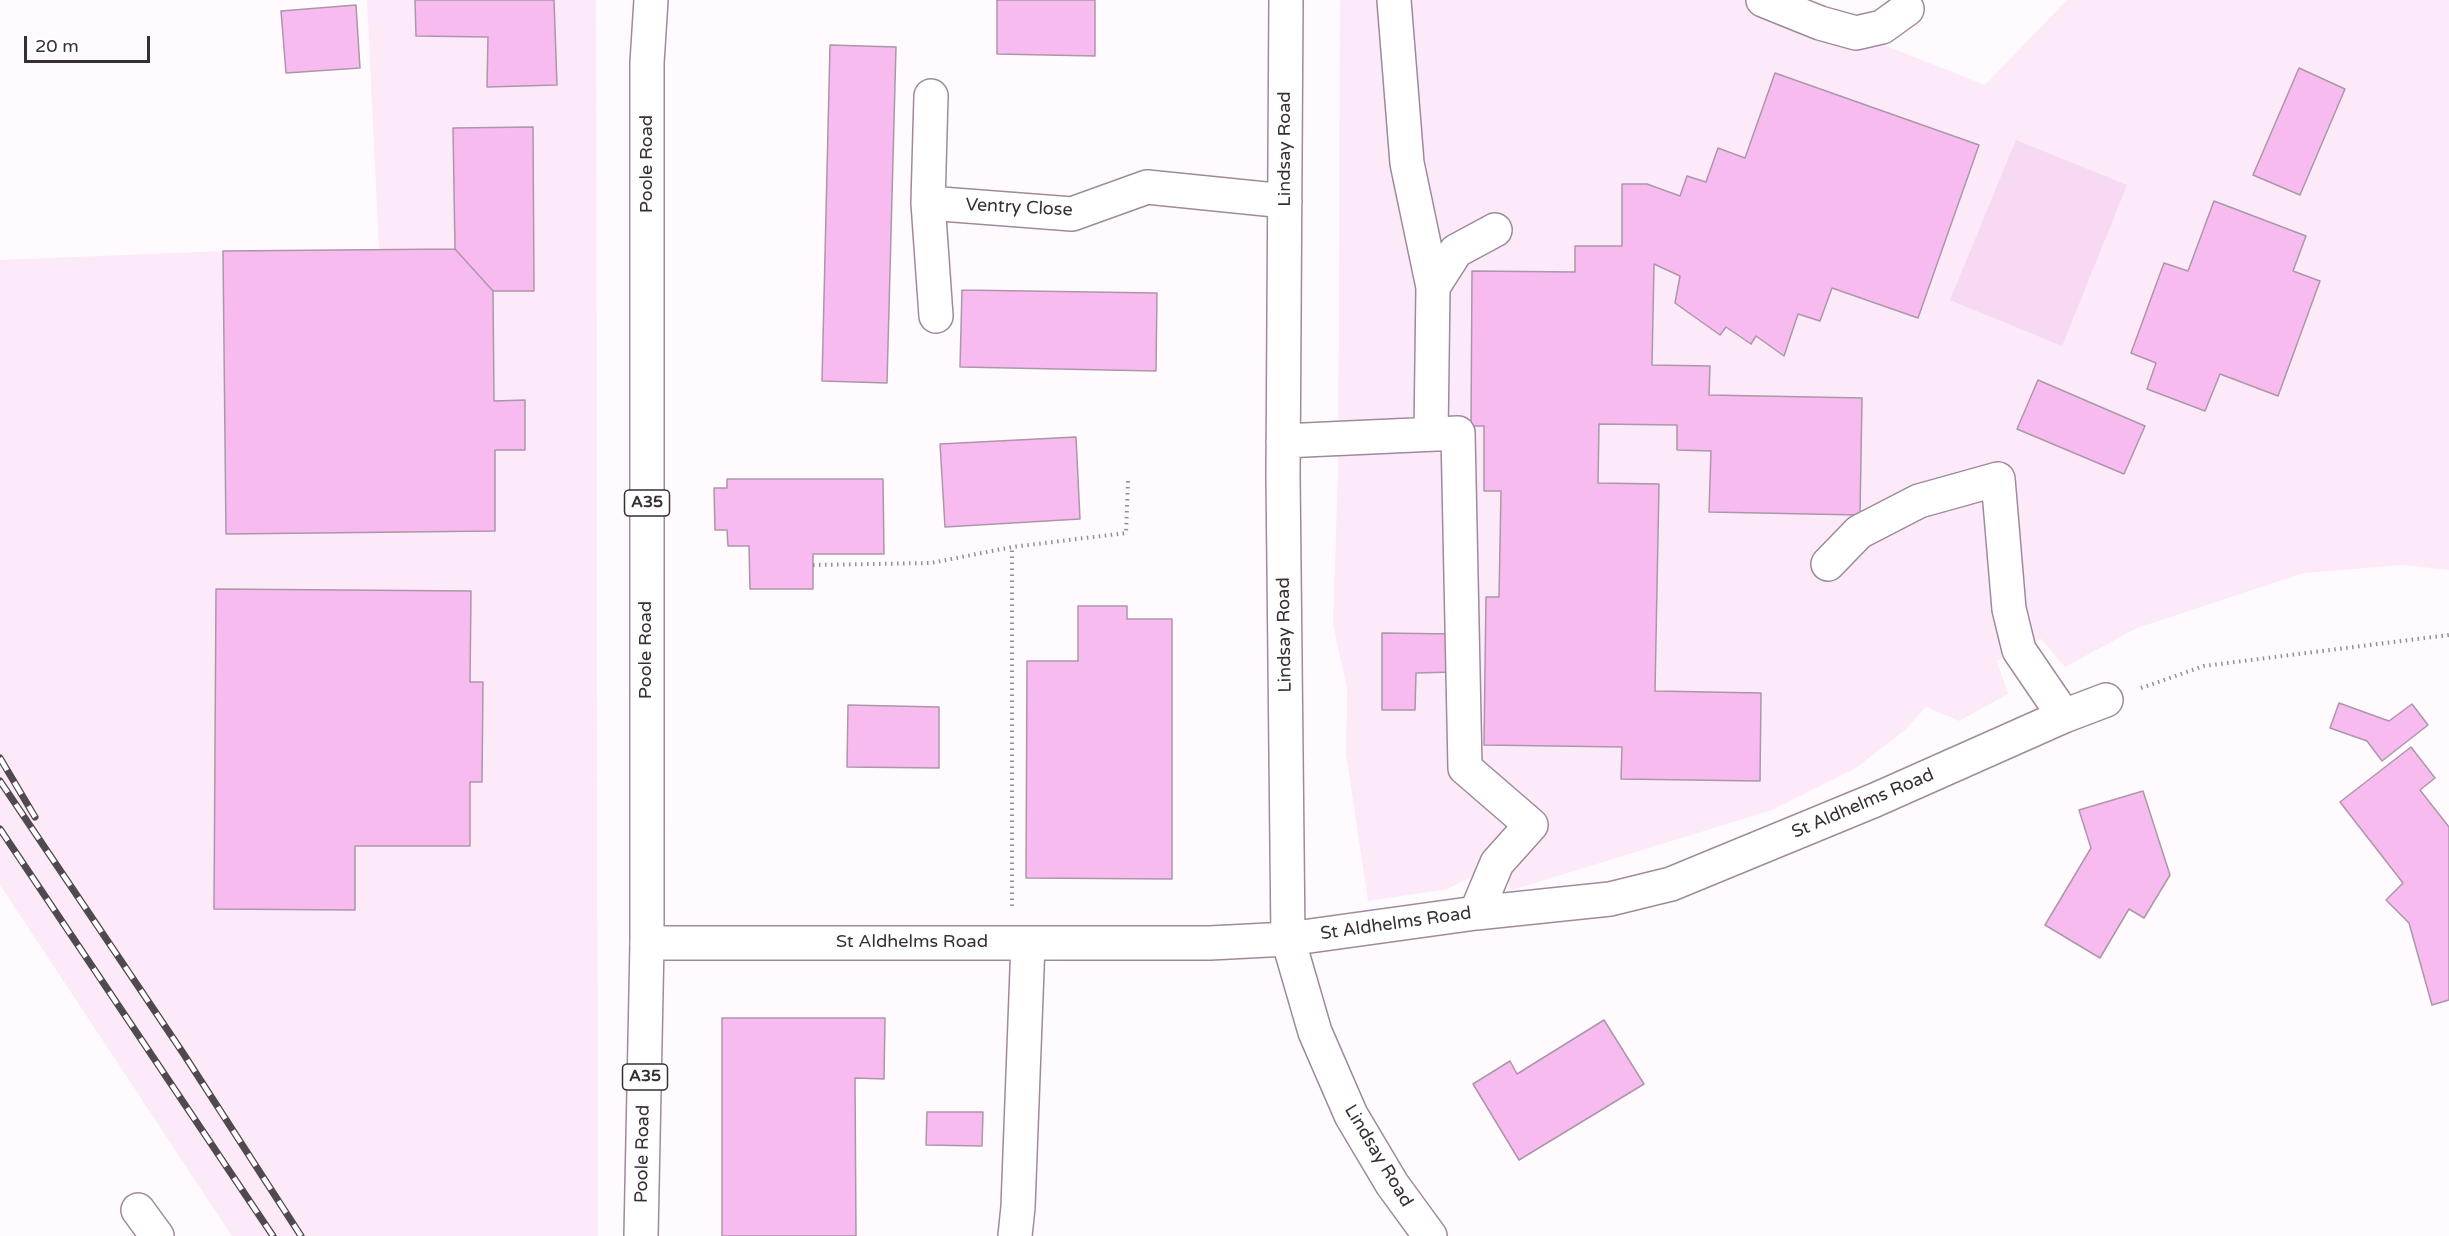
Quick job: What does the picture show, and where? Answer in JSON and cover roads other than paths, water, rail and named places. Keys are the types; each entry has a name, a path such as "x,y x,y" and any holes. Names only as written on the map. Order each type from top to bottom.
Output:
{"main road":[{"name":"Poole Road","path":"643,0 641,37 647,63"},
{"name":"Poole Road","path":"641,1236 647,943 647,63 651,0"},
{"name":"Lindsay Road","path":"1286,0 1283,441 1288,939 1316,1032 1351,1115 1392,1184 1430,1236"},
{"path":"1394,0 1407,162 1432,287 1431,434"},
{"path":"1763,0 1820,23 1856,33 1882,27 1907,9"},
{"path":"931,96 927,203 936,316"},
{"name":"Ventry Close","path":"927,203 1072,214 1148,187 1285,201"},
{"path":"1432,287 1456,251 1495,230"},
{"path":"1283,441 1458,433 1465,768 1531,825 1497,863 1476,913"},
{"path":"1828,564 1858,531 1919,501 1998,479 2009,609 2019,650 2064,716"},
{"name":"St Aldhelms Road","path":"647,943 1210,943 1288,939 1476,913 1610,899 1671,884 1875,800 2064,716 2106,700"},
{"path":"1015,1236 1018,1207 1020,943"},
{"path":"138,1210 157,1236"}],"railway":[{"path":"0,758 35,817"},
{"path":"0,781 183,1053 301,1236"},
{"path":"0,829 273,1236"}]}
